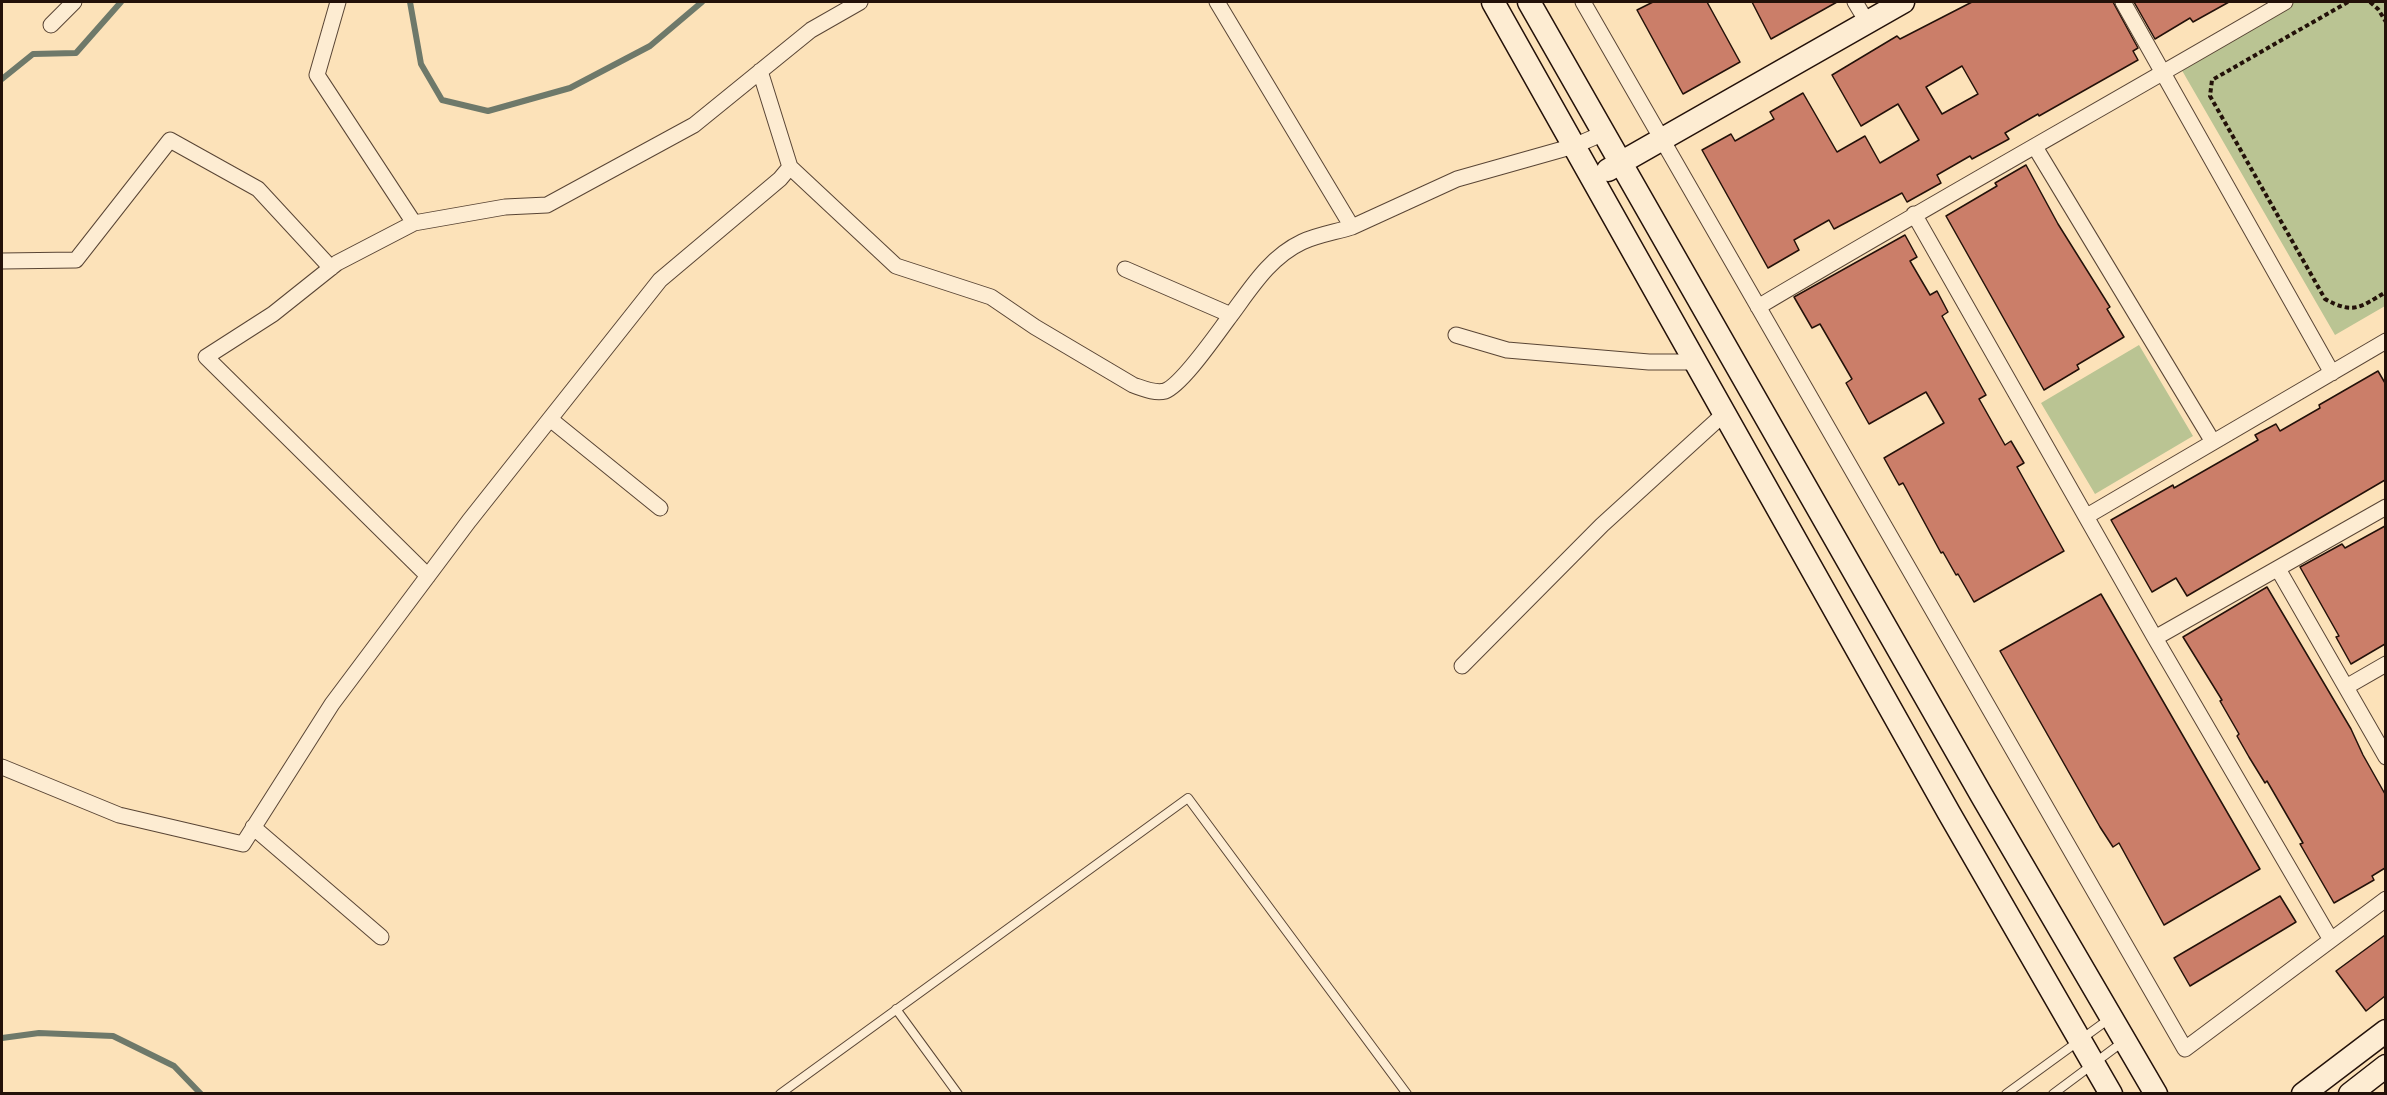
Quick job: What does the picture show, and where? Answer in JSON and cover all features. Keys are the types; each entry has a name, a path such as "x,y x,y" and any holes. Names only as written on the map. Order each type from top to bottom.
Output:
{"street":[{"path":"51,25 74,2"},
{"path":"338,2 317,75 414,224"},
{"path":"428,576 206,357 273,314 331,268 414,224 505,207 547,205 693,125 811,30 860,2"},
{"path":"1217,2 1352,227"},
{"path":"1493,2 1949,813 2111,1094"},
{"path":"1529,2 1982,796 2156,1094"},
{"path":"1583,2 2185,1049 2385,899"},
{"path":"1855,2 1867,22"},
{"path":"1594,179 1660,139 1903,2"},
{"path":"2123,2 2332,373"},
{"path":"1758,307 1914,214 2035,147 2285,2"},
{"path":"760,71 790,167 896,266 991,297 1045,333 1141,388 1164,392 1178,383 1261,274 1302,242 1352,227 1458,179 1574,146 1604,133"},
{"path":"2,261 76,260 170,140 258,189 331,268"},
{"path":"2035,147 2213,442"},
{"path":"2,767 119,815 243,844 332,704 428,576 660,280 780,179 790,167"},
{"path":"1914,214 2155,638 2331,940"},
{"path":"1125,269 1231,315"},
{"path":"1456,335 1507,350 1649,362 1696,362"},
{"path":"2087,516 2385,342"},
{"path":"1462,666 1602,525 1725,413"},
{"path":"550,419 660,508"},
{"path":"2155,638 2385,507"},
{"path":"2278,569 2385,757"},
{"path":"2346,687 2385,664"},
{"path":"253,827 381,937"},
{"path":"2302,1094 2385,1031"},
{"path":"2350,1094 2385,1066"}],"lane":[{"path":"780,1094 1188,798 1407,1094"},
{"path":"896,1009 958,1094"},
{"path":"2006,1094 2111,1017"},
{"path":"2053,1094 2125,1040"}],"path":[{"path":"2349,2 2212,80 2210,96 2325,299 2340,307 2356,309 2385,292"},
{"path":"2370,2 2378,9 2385,22"}],"green space":[{"path":"2294,2 2385,2 2385,306 2335,335 2180,67"},
{"path":"2139,345 2193,436 2095,494 2041,403"}],"building":[{"path":"1653,2 1707,2 1740,62 1683,94 1637,10"},
{"path":"1752,2 1837,2 1771,39"},
{"path":"1972,2 2113,2 2138,48 2133,51 2138,60 2005,133 2009,139 1972,159 1970,156 1937,175 1941,183 1907,202 1902,193 1834,229 1829,220 1794,240 1799,250 1768,268 1702,150 1731,134 1735,141 1774,119 1770,112 1803,93 1837,152 1865,136 1880,163 1919,140 1898,104 1861,126 1832,75 1897,36 1900,39","holes":["1962,66 1978,94 1942,114 1926,87"]},
{"path":"2134,2 2229,2 2193,22 2190,18 2155,39"},
{"path":"2026,165 2058,224 2110,307 2107,309 2124,337 2077,365 2079,369 2044,390 1946,216 1997,186 1995,183"},
{"path":"1905,235 1917,257 1910,261 1930,295 1937,291 1948,312 1942,316 1986,395 1979,399 2005,445 2011,441 2024,463 2017,467 2064,551 1974,602 1958,574 1956,575 1943,552 1941,553 1903,483 1899,485 1884,458 1944,423 1926,392 1869,424 1846,383 1852,379 1820,324 1812,328 1794,297"},
{"path":"2378,371 2385,383 2385,480 2187,596 2176,578 2152,592 2111,520 2173,485 2174,488 2258,440 2255,435 2276,424 2280,431 2320,408 2319,405"},
{"path":"2385,526 2385,644 2351,664 2336,637 2339,636 2300,567 2342,544 2345,548"},
{"path":"2267,587 2351,729 2385,794 2385,868 2372,876 2374,880 2334,903 2267,781 2265,783 2237,736 2239,734 2220,701 2222,700 2183,637"},
{"path":"2101,594 2260,869 2164,925 2119,843 2113,847 2100,827 2000,651"},
{"path":"2280,896 2296,922 2190,986 2174,958"},
{"path":"2385,935 2385,996 2366,1011 2336,971"}],"waterway":[{"path":"2,79 33,54 76,53 121,2"},
{"path":"410,2 421,64 442,100 488,111 570,88 650,46 702,2"},
{"path":"2,1038 39,1033 113,1036 174,1066 201,1094"}]}
